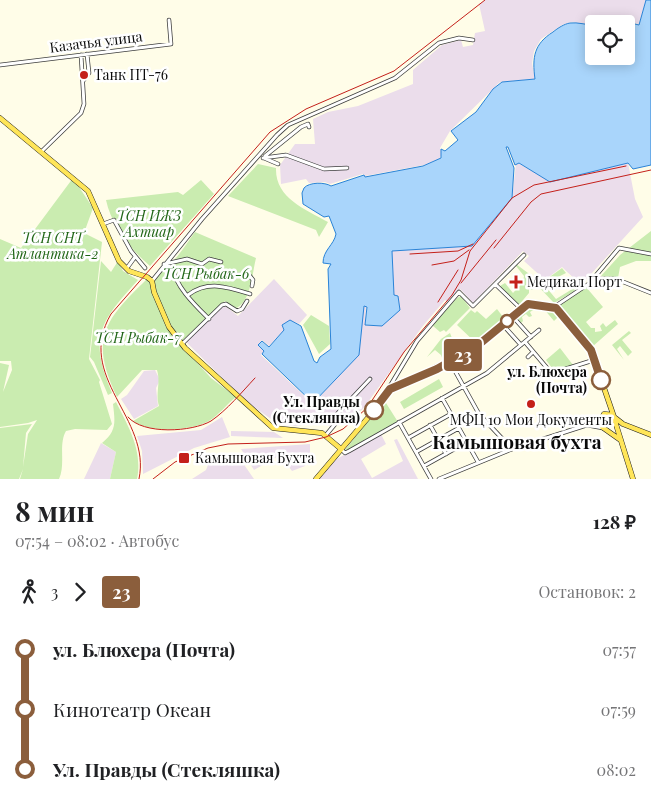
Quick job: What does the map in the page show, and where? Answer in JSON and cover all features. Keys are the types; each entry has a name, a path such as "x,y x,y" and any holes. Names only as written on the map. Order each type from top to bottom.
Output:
{"main road":[{"path":"0,118 88,191 118,259 126,269 147,277 152,281 154,292 169,328 182,344 273,428 318,432 326,435 341,449"},
{"path":"316,479 387,392 450,362 477,346 520,309 532,304 554,307 588,345 595,360 633,479"},
{"path":"608,400 601,425 615,435 621,443"},
{"path":"603,416 613,416 623,424 651,435"},
{"path":"606,429 612,429 616,425 623,424"},
{"path":"619,435 620,430 631,427"}],"street":[{"name":"Казачья улица","path":"0,65 171,44 169,20"},
{"path":"152,281 164,264 276,135 300,118 395,78 439,43 459,38 473,40"},
{"path":"82,79 88,75 87,54"},
{"path":"41,152 81,113 84,104 81,55"},
{"path":"263,158 300,127 308,124 309,128"},
{"path":"263,158 286,155 324,170 347,168"},
{"path":"257,157 278,164"},
{"path":"103,224 114,220 135,257 145,268"},
{"path":"554,307 591,280 619,248 651,254"},
{"path":"387,392 417,341 459,292 473,306 524,255"},
{"path":"126,269 135,257"},
{"path":"164,264 188,259 202,264 209,258 221,262"},
{"path":"164,264 173,268 173,273 188,295 208,318"},
{"path":"220,275 249,275 253,280 252,286"},
{"path":"591,280 616,279 651,294"},
{"path":"495,284 520,309"},
{"path":"188,295 194,290 215,285 250,294"},
{"path":"182,344 224,304 237,311 242,309 247,301"},
{"path":"513,316 531,337"},
{"path":"503,325 521,345"},
{"path":"341,449 345,453 349,451 487,373 539,330"},
{"path":"525,342 553,376 558,371 595,360"},
{"path":"528,357 533,352"},
{"path":"450,362 480,414 512,449"},
{"path":"326,435 336,423 337,414 370,379"},
{"path":"442,398 478,462"},
{"path":"408,438 451,414"},
{"path":"439,479 478,462 587,424 603,416"},
{"path":"399,422 431,479"},
{"path":"587,424 606,429"},
{"path":"430,425 446,454"},
{"path":"416,452 459,428"},
{"path":"424,466 467,442"}],"shaded area":[{"path":"485,0 646,0 639,24 635,23 635,15 585,15 585,24 571,22 562,25 541,39 534,51 532,63 535,79 500,82 450,131 440,148 442,154 439,159 424,165 365,176 363,174 330,184 325,182 309,183 306,179 281,184 280,165 295,144 315,144 313,119 328,112 358,106 413,84 413,70 442,45 461,40 463,47 473,45 475,33 485,31 479,4"},
{"path":"518,163 549,181 628,163 635,199 643,217 581,285 562,267 545,280 524,261 529,256 523,251 473,303 460,289 448,302 445,300 422,327 363,409 356,414 351,413 333,428 323,423 294,426 278,424 247,402 186,342 224,305 238,316 274,279 307,315 299,324 292,321 282,326 284,330 269,346 262,340 258,345 264,351 261,355 313,404 332,383 360,346 363,306 366,307 365,325 379,326 399,309 398,295 394,295 391,250 471,246 512,198 516,164"},
{"path":"155,370 160,380 156,388 158,406 134,419 121,399 127,395 144,371"},
{"path":"222,417 230,437 194,448 143,474 142,451 137,436 201,430"},
{"path":"231,431 274,432 283,438 231,436"},
{"path":"381,434 386,444 361,459 372,478 403,461 394,440 397,439 418,479 319,479 335,460"},
{"path":"101,443 116,452 110,479 84,479"},
{"path":"310,444 310,457 305,466 292,471 280,455 254,470 241,449"},
{"path":"226,453 238,456 254,479 192,479 206,470 208,465"}],"green space":[{"path":"258,164 276,168 280,187 286,195 301,207 328,222 319,237 316,230 228,196"},
{"name":"ТСН СНТ Атлантика-2","path":"73,178 93,208 84,233 102,242 89,359 100,380 112,424 107,430 75,429 66,431 59,479 20,479 23,469 19,479 0,479 0,428 32,424 26,433 23,467 28,434 37,420 0,427 0,363 9,365 3,392 12,370 11,361 0,361 0,239 21,248"},
{"name":"ТСН ИЖЗ Ахтиар","path":"201,180 214,194 150,266 117,228 106,200 178,192 183,195"},
{"path":"651,231 651,261 636,261 620,267 618,278 601,276 620,255"},
{"name":"ТСН Рыбак-6","path":"195,232 256,258 250,288 240,306 234,309 225,301 182,341 168,320 159,301 154,284 159,271 178,256"},
{"path":"101,261 111,272 118,261 123,271 138,280 107,319 102,331 100,344 101,358 112,393 108,395 90,357"},
{"path":"516,264 528,273 535,282 541,279 544,281 562,268 566,273 552,280 546,287 556,299 574,288 575,291 554,303 537,285 532,290 529,288 529,293 518,306 500,286 505,283 513,293 523,282 524,276 516,266 512,268"},
{"name":"ТСН Рыбак-7","path":"148,278 172,335 211,378 236,397 209,421 182,429 160,429 140,425 133,421 159,406 157,370 142,370 117,397 108,377 103,345 111,319"},
{"path":"586,287 603,307 586,322 591,328 595,328 595,332 602,331 600,326 603,323 606,327 615,320 618,324 592,347 558,305"},
{"path":"461,296 470,308 446,332 444,330 440,332 432,325"},
{"path":"528,306 550,308 559,316 554,321 544,309 535,309 530,312 532,316 529,317 526,314 522,317 523,321 521,323 516,316"},
{"path":"497,309 503,317 501,319 503,322 477,344 457,325 471,310 475,313 477,311 486,319"},
{"path":"311,315 329,326 330,344 319,354 303,325"},
{"path":"629,331 631,333 622,340 632,352 628,356 620,346 617,349 624,360 612,345"},
{"path":"450,333 453,341 444,349 446,352 454,344 458,347 467,338 474,345 444,363 441,355 435,350 427,357 441,339"},
{"path":"560,348 573,365 555,372 546,360"},
{"path":"439,379 443,387 404,409 400,402"},
{"path":"116,402 130,429 136,448 138,458 137,479 110,479 116,452 102,443 113,430 113,404"},
{"path":"383,402 386,403 398,422 349,450 345,450"}],"water":[{"path":"646,0 651,0 651,165 633,169 628,163 550,182 519,163 515,165 508,147 506,147 514,168 512,198 472,246 392,251 394,295 398,296 400,310 382,326 365,325 367,307 364,306 359,355 313,403 262,354 264,351 258,345 262,341 269,347 284,330 282,325 290,320 301,326 314,361 317,363 320,357 331,349 328,269 331,264 323,263 323,258 336,234 329,216 324,217 303,204 302,193 306,186 317,183 331,186 364,175 365,177 423,166 441,158 441,149 445,151 458,140 451,131 476,112 493,89 502,82 535,79 534,58 538,46 561,26 573,23 585,24 585,65 635,65 635,24 639,25"}],"railway":[{"path":"139,479 140,457 135,436 107,378 102,358 102,337 111,314 270,132 306,109 394,71 485,0"},
{"path":"153,479 175,462 208,448 228,444 305,442 326,437 343,429 367,408 404,352 452,295 461,280 470,251 512,198 534,185 626,166"},
{"path":"494,248 531,202 541,194 651,170"},
{"path":"461,283 496,240"},
{"path":"410,254 458,251 473,244"},
{"path":"432,265 454,261 469,250"},
{"path":"438,302 458,270"},
{"path":"128,417 135,423 156,429 192,428 203,425 223,412 255,378"}],"bus line":[{"name":"23","path":"374,410 390,389 437,369 477,346 528,304 548,305 556,308 588,345 601,380"}],"place":[{"name":"Танк ПТ-76","path":"84,75"},
{"name":"Медикал Порт","path":"516,282"},
{"name":"ул. Блюхера (Почта)","path":"601,380"},
{"name":"МФЦ 10 Мои Документы","path":"531,404"},
{"name":"Ул. Правды (Стекляшка)","path":"374,410"},
{"name":"Камышовая Бухта","path":"184,458"}],"district":[{"name":"Камышовая бухта","path":"517,442"}]}
